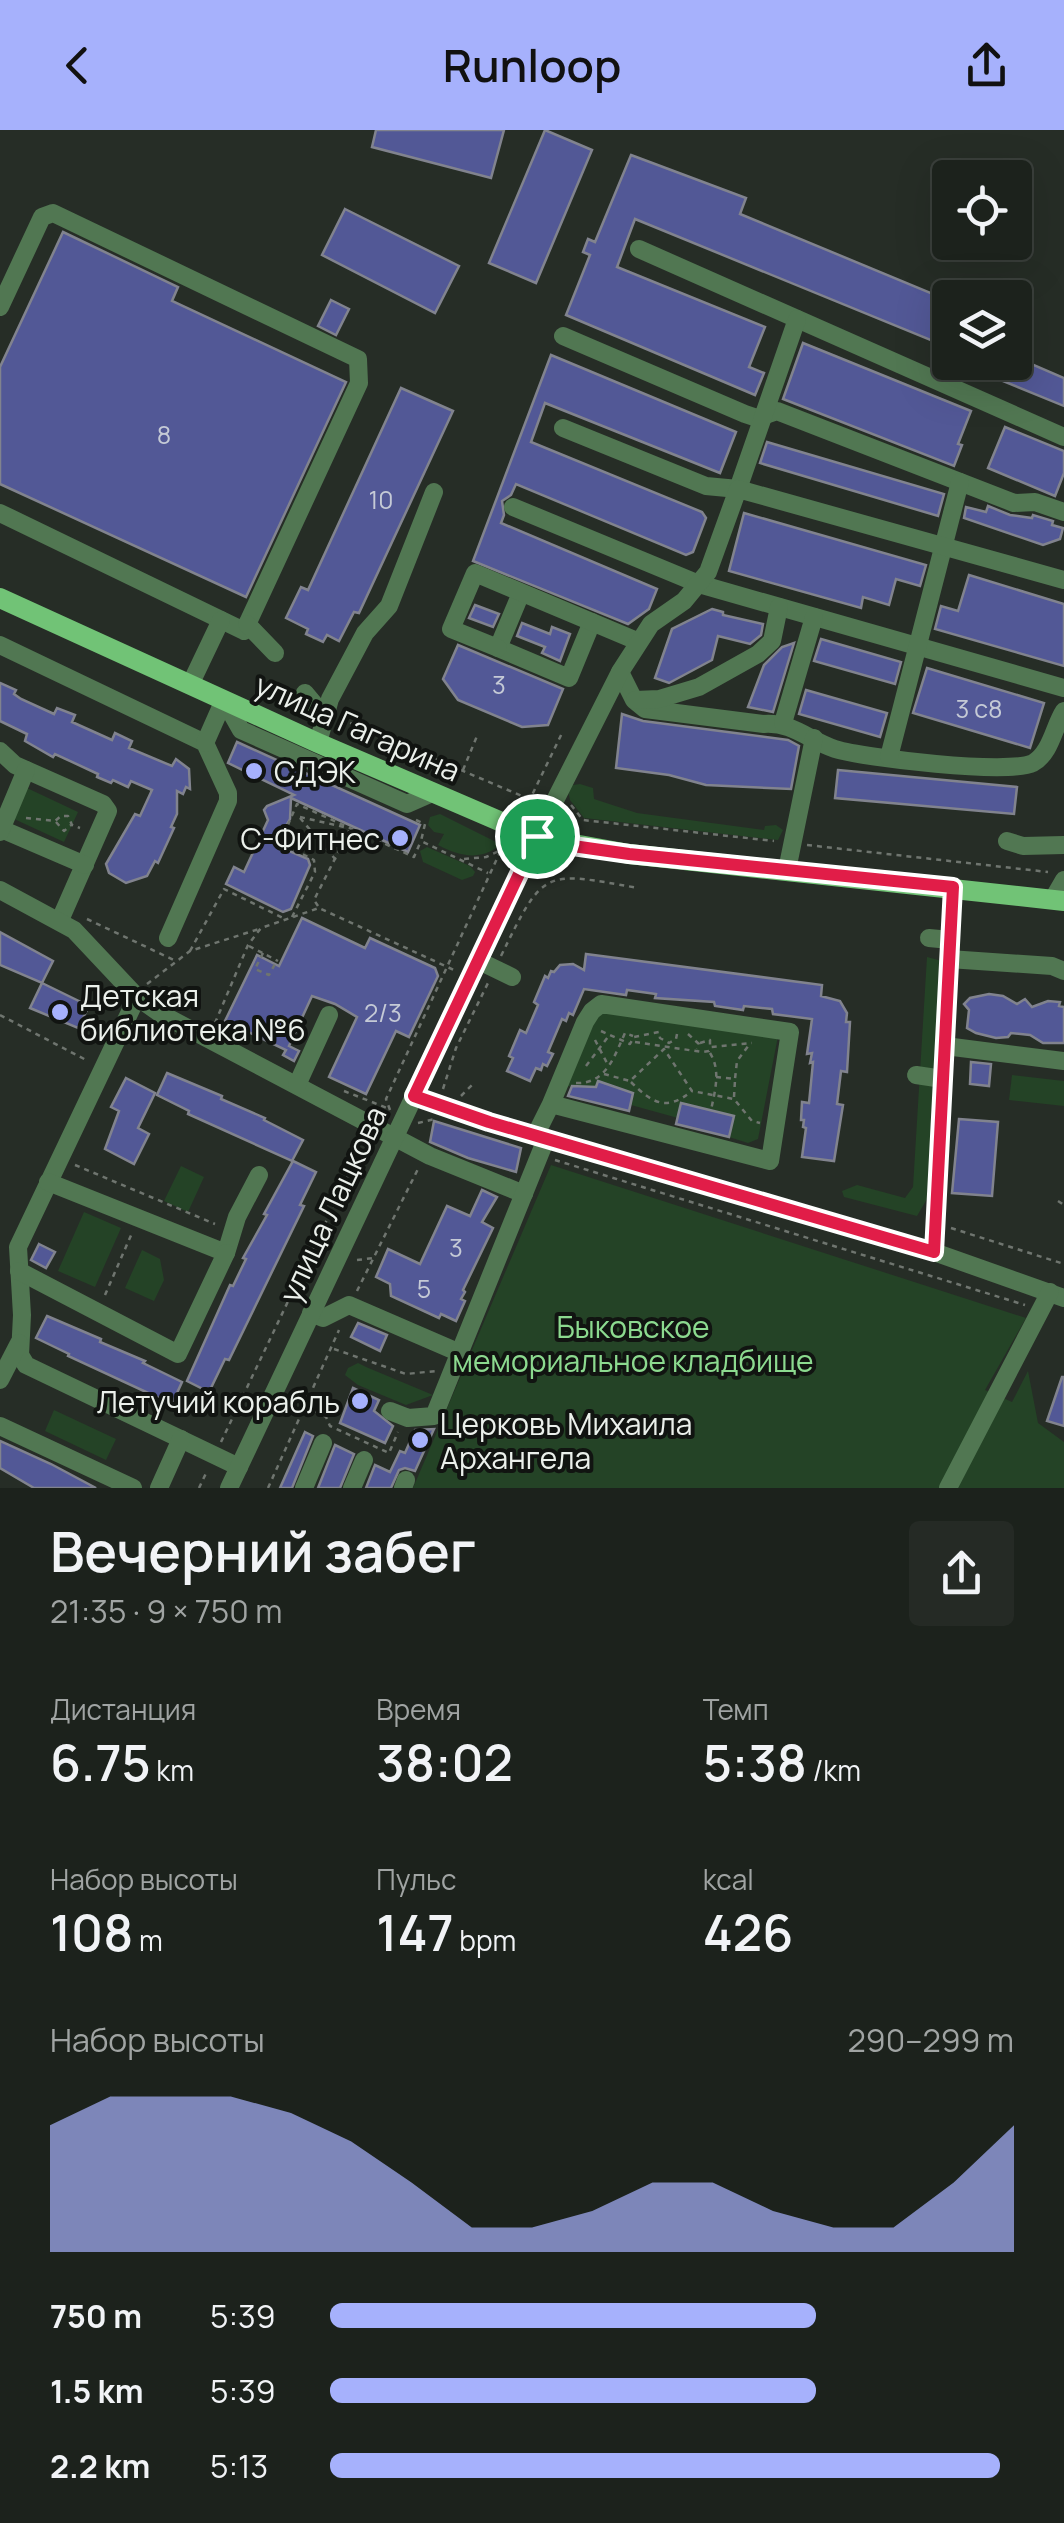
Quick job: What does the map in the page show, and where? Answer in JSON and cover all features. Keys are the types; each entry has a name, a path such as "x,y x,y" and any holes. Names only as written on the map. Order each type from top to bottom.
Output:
{"main road":[{"name":"улица Гагарина","path":"0,598 318,743 537,836 599,850 953,887 1057,888"}],"street":[{"path":"0,307 42,217 52,213 358,359 358,384 244,631 0,513"},
{"path":"639,249 1064,437"},
{"path":"699,584 708,572 797,319"},
{"path":"562,336 745,414 757,418 765,412 778,411 1014,503 1035,502 1064,512"},
{"path":"563,428 706,486 738,489 1064,580"},
{"path":"889,757 960,482"},
{"path":"318,743 326,712 365,634 389,606 434,492"},
{"path":"513,506 699,584 1064,688"},
{"path":"592,622 568,678 451,629 474,573 638,641"},
{"name":"улица Лацкова","path":"229,1488 537,836 620,672 651,624 684,601 699,584"},
{"path":"498,648 521,593"},
{"path":"634,700 699,687 758,654 772,640 779,607"},
{"path":"783,723 814,617"},
{"path":"190,685 220,620"},
{"path":"247,624 275,652"},
{"path":"0,645 204,743 228,793 228,801 168,938"},
{"path":"620,672 634,700 646,709 783,723 835,749 889,757 1018,768 1043,754 1064,710"},
{"path":"305,693 326,712"},
{"path":"204,743 224,700"},
{"path":"224,700 241,730 407,804 432,793"},
{"path":"787,870 814,738"},
{"path":"0,751 26,770 102,804 108,811 63,914"},
{"path":"571,769 590,775"},
{"path":"26,770 3,825 86,865"},
{"path":"1006,841 1024,846 1064,845"},
{"path":"934,1252 953,887"},
{"path":"0,890 63,914 161,1014 430,1156 524,1194"},
{"path":"928,938 950,949 1064,971"},
{"path":"479,961 505,983"},
{"path":"139,993 9,1271 22,1315 20,1355 26,1365 239,1467"},
{"path":"397,1414 434,1416 524,1194 551,1104 592,1010 601,1004 790,1032 770,1161 551,1104"},
{"path":"298,1085 329,1015"},
{"path":"945,1046 1064,1060"},
{"path":"916,1075 943,1079"},
{"path":"414,1096 540,1143 934,1252 1057,1295 948,1488"},
{"path":"9,1271 178,1354 258,1175"},
{"path":"48,1182 226,1253"},
{"path":"311,1313 323,1318 349,1305 457,1361"},
{"path":"0,1380 19,1342"},
{"path":"0,1426 133,1488"},
{"path":"159,1488 181,1439"},
{"path":"304,1488 324,1443"},
{"path":"352,1488 364,1460"}],"path":[{"path":"326,712 523,797 532,795 564,730"},
{"path":"462,771 477,736"},
{"path":"569,803 583,820 792,843 1057,888"},
{"path":"292,917 316,872 314,860 280,843 297,804 414,857 421,842"},
{"path":"295,814 351,828"},
{"path":"3,825 56,821 60,816 68,816 72,825 98,836"},
{"path":"300,817 336,860"},
{"path":"56,821 64,831 72,825"},
{"path":"314,900 351,828"},
{"path":"199,1488 372,1123 390,1109 386,1099 501,850 486,857 459,859"},
{"path":"316,872 328,873"},
{"path":"190,952 224,889 285,919"},
{"path":"302,896 314,900 319,908 446,965"},
{"path":"139,993 190,952 319,908"},
{"path":"63,914 176,961"},
{"path":"212,1029 248,945 260,928"},
{"path":"248,945 263,953 277,962 270,976 255,969 263,953"},
{"path":"487,985 505,983"},
{"path":"0,1015 93,1063"},
{"path":"585,1022 621,1041 659,1032 660,1038 669,1043 676,1040 673,1026"},
{"path":"585,1022 608,1066"},
{"path":"561,1082 590,1084 604,1074 625,1033 664,1049 710,1049 750,1044 779,1031"},
{"path":"676,1032 686,1033 698,1047"},
{"path":"561,1082 587,1065 610,1035"},
{"path":"698,1047 704,1040 710,1040 716,1062 711,1110"},
{"path":"750,1044 737,1061 734,1099 752,1122 777,1126"},
{"path":"664,1049 692,1091 734,1099"},
{"path":"630,1081 664,1049"},
{"path":"604,1074 630,1081 648,1099 659,1102 678,1102 692,1091"},
{"path":"716,1077 735,1079"},
{"path":"452,1104 475,1082"},
{"path":"540,1143 1033,1308"},
{"path":"60,1158 234,1231"},
{"path":"1058,1201 1064,1204"},
{"path":"97,1314 138,1218"},
{"path":"944,1226 1064,1264"},
{"path":"332,1348 406,1374 457,1361"},
{"path":"306,1406 326,1418 330,1426 389,1453 397,1414"}],"green space":[{"path":"567,786 593,788 594,799 637,813 764,830 765,826 776,825 783,830 778,840 584,818 570,800"},
{"path":"27,788 78,812 64,842 12,818"},
{"path":"440,814 499,846 484,854 469,855 438,845 444,834 434,832 428,825 430,817"},
{"path":"427,847 470,866 475,872 473,876 462,880 423,862 420,851"},
{"path":"927,957 942,961 927,1199 917,1216 844,1197 842,1191 857,1185 905,1198 913,1187"},
{"path":"592,1011 779,1031 758,1139 748,1143 729,1137 733,1116 678,1118 631,1105 633,1093 599,1082 596,1087 561,1086"},
{"path":"1012,1075 1064,1081 1064,1106 1009,1100"},
{"name":"Быковское мемориальное кладбище","path":"551,1165 1026,1318 985,1390 1012,1402 1028,1371 1038,1423 1064,1442 1064,1488 413,1488"},
{"path":"181,1166 204,1177 188,1212 164,1201"},
{"path":"84,1212 121,1228 95,1287 58,1271"},
{"path":"142,1250 160,1259 164,1280 154,1301 125,1288"},
{"path":"358,1363 433,1395 406,1405 358,1385 345,1375 348,1368"},
{"path":"54,1410 116,1439 106,1460 45,1431"}],"building":[{"path":"376,130 504,130 491,178 372,147"},
{"path":"545,130 592,150 536,283 489,263"},
{"path":"631,155 746,198 740,214 932,294 932,341 635,219 617,267 765,327 749,367 764,373 755,395 566,315 590,255 583,252 588,239 595,242"},
{"path":"345,209 459,266 435,313 322,255"},
{"path":"63,232 178,287 172,301 346,382 246,597 0,484 0,367"},
{"path":"331,300 349,309 336,335 318,326"},
{"path":"803,343 971,411 954,466 783,399"},
{"path":"551,355 736,432 720,473 545,403 531,442 702,512 706,518 693,552 686,555 516,484 511,495 502,501 501,523 657,589 649,609 628,624 473,561"},
{"path":"1032,364 1064,378 1064,406 1001,380 1032,380"},
{"path":"401,388 453,411 359,613 354,612 339,641 327,635 323,642 286,618 301,587 308,590"},
{"path":"1005,427 1064,451 1064,473 1055,496 988,468"},
{"path":"767,442 944,494 938,516 760,463"},
{"path":"988,506 1010,515 1033,515 1053,521 1052,525 1063,528 1060,539 1043,545 964,518 966,507 986,512"},
{"path":"744,513 926,565 920,586 896,579 889,605 863,597 861,608 729,571"},
{"path":"969,575 1064,604 1064,666 935,629 941,606 958,611"},
{"path":"475,605 499,614 493,627 469,618"},
{"path":"712,609 763,624 761,635 750,644 718,636 712,660 669,683 655,678 672,629"},
{"path":"522,623 550,634 552,627 570,634 560,661 542,653 545,647 517,636"},
{"path":"821,639 901,662 895,684 814,661"},
{"path":"794,643 773,712 748,707 764,665 782,647"},
{"path":"458,645 563,689 548,725 522,727 458,700 443,679"},
{"path":"927,668 1044,703 1030,748 913,713"},
{"path":"0,683 16,690 14,694 21,699 54,714 57,708 75,715 72,722 112,740 115,733 132,741 129,748 172,766 176,759 189,769 190,789 186,787 183,794 177,791 177,814 171,827 174,828 158,863 155,861 147,876 126,883 109,873 106,864 135,814 140,816 152,790 131,781 128,787 113,780 111,783 25,741 27,734 0,721"},
{"path":"806,690 887,713 880,737 799,714"},
{"path":"622,714 643,721 788,740 799,746 791,789 706,785 616,768"},
{"path":"237,742 420,825 408,852 291,798 290,819 275,845 308,859 310,865 291,909 283,912 226,884 234,867 244,872 268,820 264,810 267,806 294,795 228,763"},
{"path":"838,770 1017,787 1014,814 835,798"},
{"path":"302,918 365,948 370,938 435,968 438,976 409,1037 396,1031 366,1094 329,1077 357,1017 335,1004 312,996 289,1046 299,1051 294,1061 283,1055 286,1050 225,1021 257,955 279,966"},
{"path":"0,932 53,961 42,983 0,965"},
{"path":"586,954 822,985 821,996 840,1001 847,1013 846,1022 850,1022 847,1072 841,1071 837,1104 843,1105 834,1161 802,1157 806,1128 801,1120 802,1102 809,1103 813,1062 810,1063 812,1053 807,1054 812,1019 773,1014 772,1009 744,1006 743,1010 715,1006 714,1002 655,998 656,994 627,990 626,995 584,989 573,1015 569,1013 566,1021 562,1019 548,1052 553,1054 547,1066 536,1068 530,1081 507,1071 520,1030 526,1033 538,1005 534,1002 545,976 548,978 560,965 573,964 584,970"},
{"path":"42,983 89,1006 78,1028 30,1008"},
{"path":"989,994 1017,1004 1025,999 1032,1007 1048,1001 1060,1002 1059,1006 1064,1007 1064,1043 1043,1043 1030,1035 1011,1033 996,1038 967,1028 969,1010 964,1004 970,998"},
{"path":"971,1062 991,1064 989,1086 970,1084"},
{"path":"167,1073 222,1096 221,1099 303,1140 292,1161 188,1114 189,1111 157,1095"},
{"path":"126,1078 155,1093 138,1128 149,1134 134,1164 105,1149 119,1111 111,1107"},
{"path":"598,1081 633,1093 629,1111 568,1096 572,1086 596,1087"},
{"path":"681,1103 734,1116 729,1137 676,1124"},
{"path":"959,1119 998,1122 992,1196 952,1193"},
{"path":"434,1121 521,1148 516,1172 430,1142"},
{"path":"293,1161 316,1172 300,1205 304,1206 229,1360 225,1359 209,1392 187,1381 267,1215 264,1214"},
{"path":"482,1190 497,1197 482,1222 493,1228 463,1290 461,1299 465,1301 456,1321 441,1314 439,1318 391,1296 390,1284 376,1277 388,1249 420,1264 447,1206 470,1216"},
{"path":"39,1244 55,1252 46,1268 31,1260"},
{"path":"47,1316 101,1339 100,1342 182,1382 172,1404 36,1338"},
{"path":"358,1323 387,1335 380,1351 351,1337"},
{"path":"1064,1377 1064,1426 1047,1421"},
{"path":"353,1388 379,1400 374,1411 393,1426 385,1443 340,1423"},
{"name":"Церковь Михаила Архангела","path":"434,1429 415,1471 399,1470 391,1488 366,1488 375,1465 390,1472 400,1451 405,1453 415,1430"},
{"path":"305,1432 313,1436 292,1488 280,1488"},
{"path":"0,1441 96,1488 34,1488 0,1468"},
{"path":"335,1445 354,1454 340,1488 318,1488"}],"place":[{"name":"СДЭК","path":"254,771"},
{"name":"С-Фитнес","path":"400,838"},
{"name":"Детская библиотека №6","path":"60,1012"},
{"name":"Летучий корабль","path":"360,1401"},
{"name":"Церковь Михаила Архангела","path":"420,1440"}],"route":[{"path":"537,836 629,854 953,887 934,1252 464,1115 414,1096 537,836"}]}
